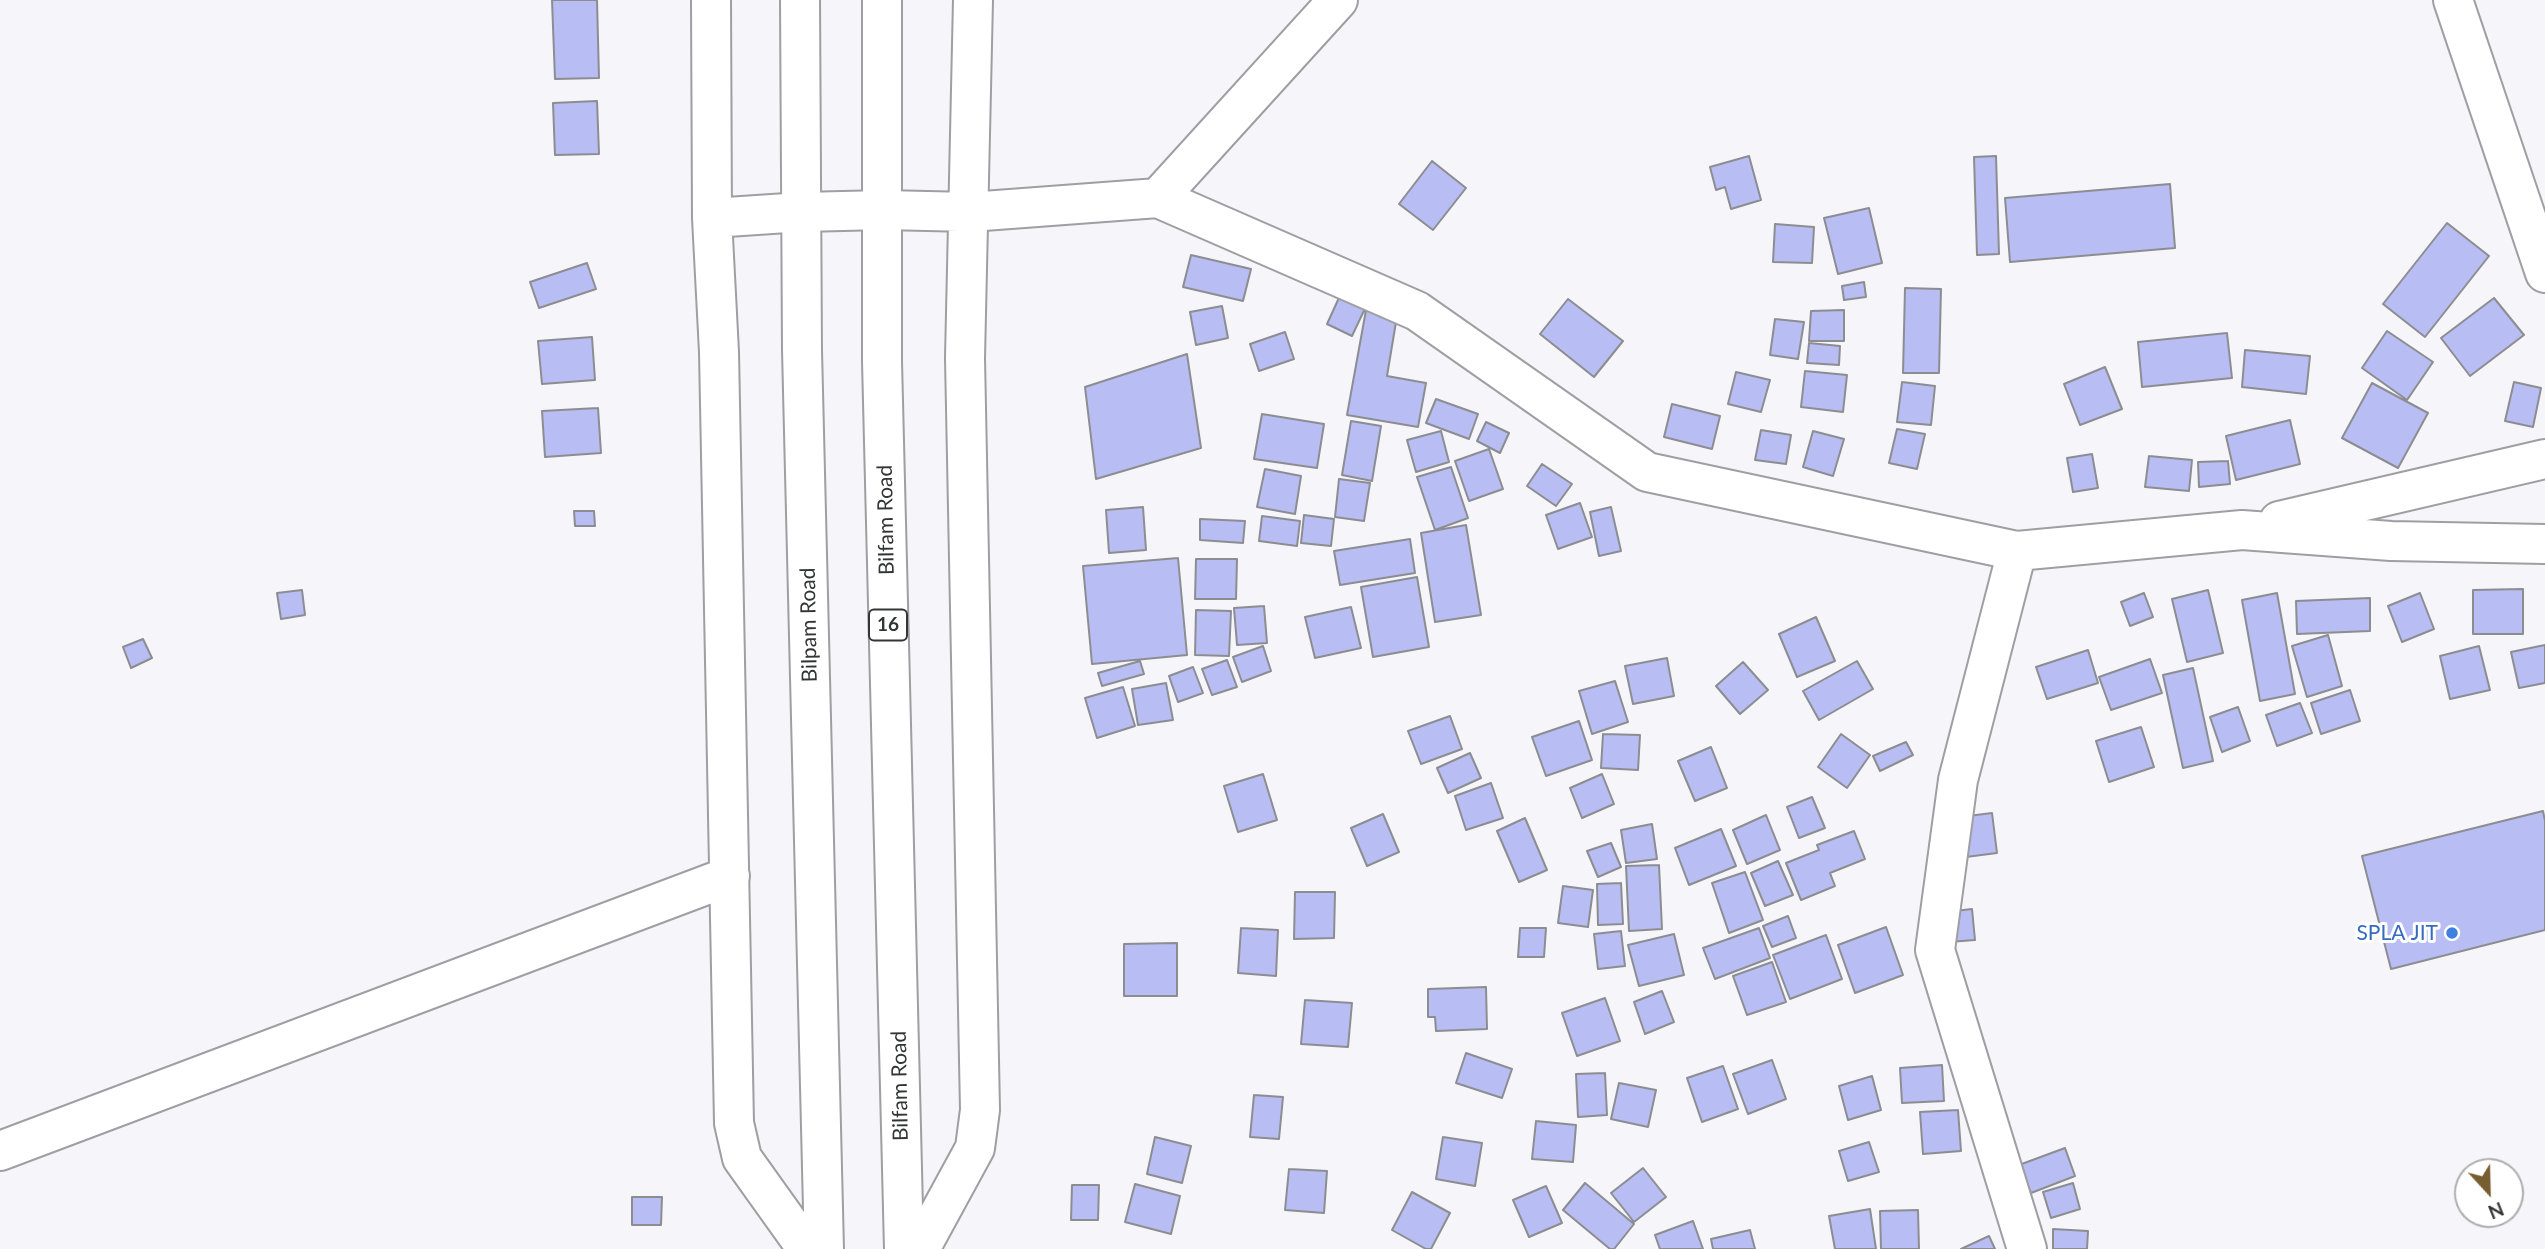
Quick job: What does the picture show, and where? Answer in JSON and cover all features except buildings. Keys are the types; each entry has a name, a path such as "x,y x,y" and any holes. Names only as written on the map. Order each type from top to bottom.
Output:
{"street":[{"path":"711,0 712,218 719,352 734,1123 742,1158 807,1249"},
{"name":"Bilpam Road","path":"800,0 802,350 824,1249"},
{"name":"Bilfam Road","path":"882,0 882,361 904,1249"},
{"path":"920,1249 975,1148 980,1110 965,358 973,0"},
{"path":"1158,198 1338,0"},
{"path":"2453,0 2545,273"},
{"path":"712,218 884,210 970,212 1158,198 1417,311 1647,472 2017,551 2242,530 2545,459"},
{"path":"2242,530 2391,541 2545,544"},
{"path":"2017,551 1958,780 1935,950 2027,1249"},
{"path":"0,1151 730,876"}],"place":[{"name":"SPLA JIT","path":"2452,933"}]}
